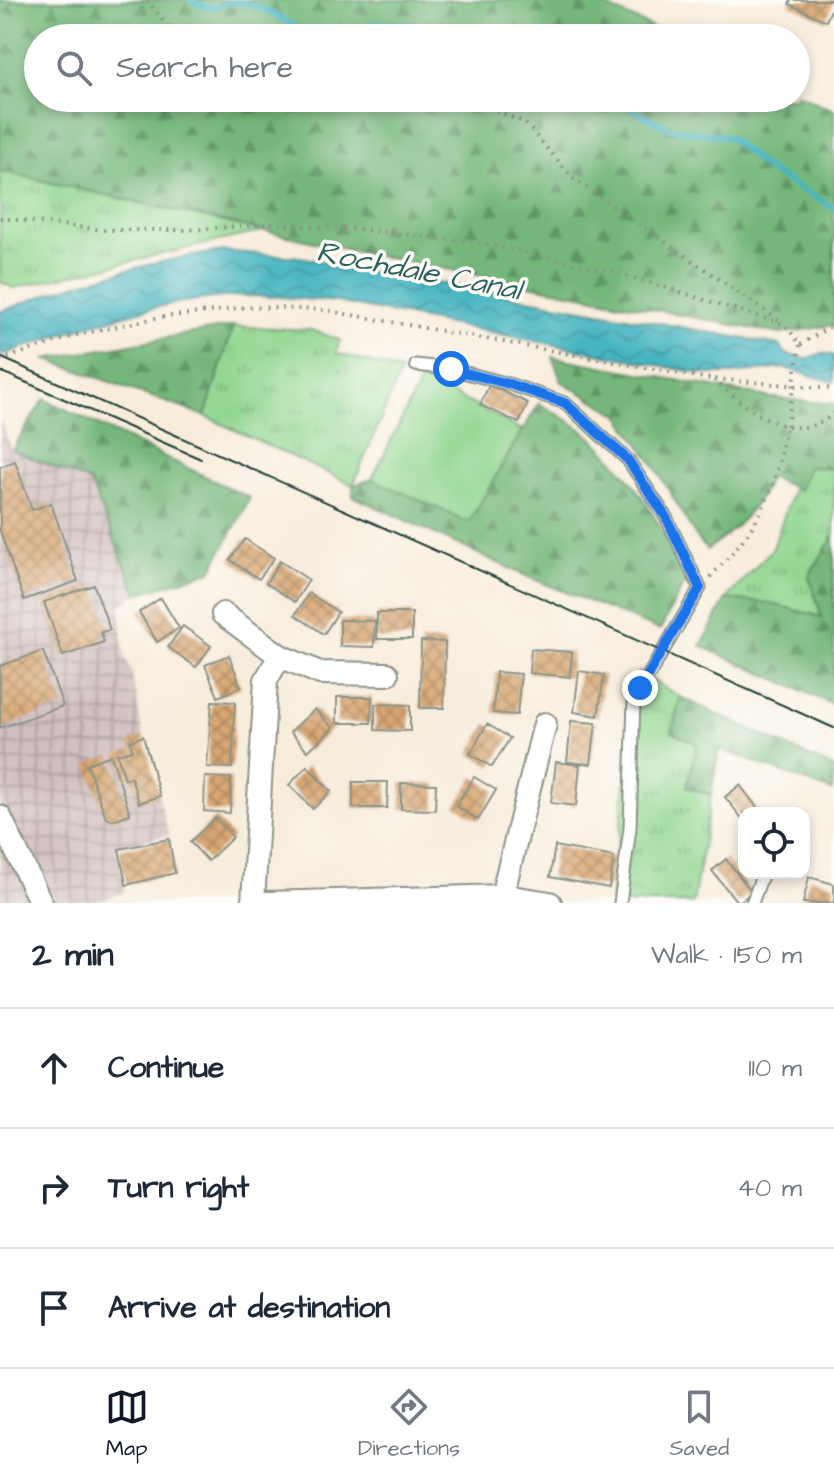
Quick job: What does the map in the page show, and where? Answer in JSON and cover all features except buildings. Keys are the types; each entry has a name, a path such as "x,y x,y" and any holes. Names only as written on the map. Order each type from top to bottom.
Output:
{"street":[{"path":"223,614 280,656 320,673 387,674"},
{"path":"253,903 266,680 280,656"},
{"path":"505,896 505,884 545,724"},
{"path":"0,817 41,903"},
{"path":"266,903 474,900 505,896 550,903"}],"lane":[{"path":"416,365 451,369 565,403 628,460 666,517 700,588 634,700 630,828 620,903"},
{"path":"752,903 761,879"}],"path":[{"path":"147,0 166,24"},
{"path":"499,112 525,123 574,179 786,325 800,345 777,470 756,524 741,545 700,588"},
{"path":"0,218 104,230 188,230 268,224 356,229 481,243 615,272 786,325"},
{"path":"0,360 77,335 156,318 248,307 324,310 712,379 834,389"},
{"path":"800,345 834,324"},
{"path":"712,379 748,408 787,426 815,425 834,414"}],"shaded area":[{"path":"0,420 12,450 90,482 137,594 120,606 124,655 132,673 143,736 169,835 116,847 125,892 92,903 0,903"}],"green space":[{"path":"0,0 592,0 645,24 24,24 24,112 810,112 810,99 834,110 834,325 780,334 354,251 0,171"},
{"path":"0,171 263,231 14,288 0,282"},
{"path":"233,326 312,330 340,340 336,353 401,371 353,485 205,416"},
{"path":"233,326 205,416 46,359"},
{"path":"553,357 772,398 834,404 834,469 809,467 799,490 770,477 759,499 744,518 707,550 619,415 561,381"},
{"path":"422,378 522,430 469,522 372,479"},
{"path":"44,399 250,498 211,571 137,594 90,482 12,450"},
{"path":"539,403 579,428 607,452 658,523 685,582 660,630 533,579 353,496 353,485 372,479 469,522"},
{"path":"834,439 834,535 809,576 822,617 768,603 726,599 773,548 808,446"},
{"path":"834,535 834,705 701,646 726,599 768,603 822,617 809,576"},
{"path":"639,672 680,697 672,731 697,743 687,787 711,795 693,903 611,901"},
{"path":"680,697 834,768 832,791 719,749 711,795 687,787 697,744 672,732"}],"water":[{"path":"222,251 300,257 779,345 786,354 808,359 822,353 834,355 834,382 785,368 703,374 337,302 264,296 208,298 147,309 0,356 0,312 109,275"}],"waterway":[{"path":"190,0 206,7 231,2 246,3 289,24"},
{"path":"371,24 390,24"},
{"path":"637,112 668,128 729,137 766,169 834,208"}],"tram line":[{"path":"0,357 834,728"},
{"path":"0,371 201,459"}],"route":[{"path":"451,369 565,403 628,460 666,517 700,588 640,688"}],"water label":[{"name":"Rochdale Canal","path":"419,270"}]}
